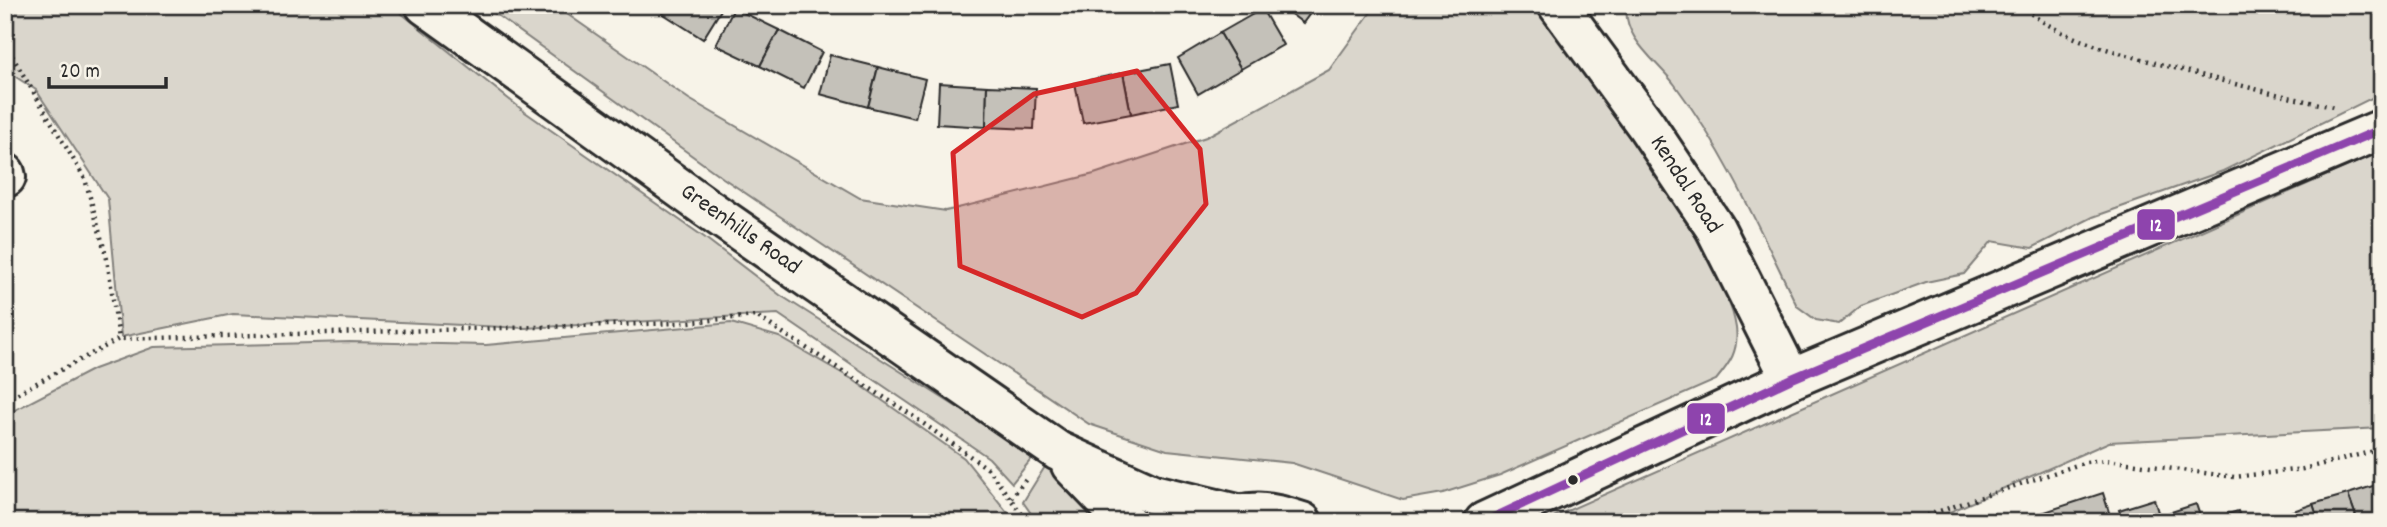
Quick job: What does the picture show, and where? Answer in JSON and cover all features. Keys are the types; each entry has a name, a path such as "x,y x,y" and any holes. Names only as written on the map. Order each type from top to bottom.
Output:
{"street":[{"name":"Greenhills Road","path":"425,5 707,208 1058,451 1153,494 1229,518 1267,511 1302,522"},
{"name":"Kendal Road","path":"1558,5 1646,125 1715,228 1791,379"},
{"path":"1482,520 1791,379 2376,132"},
{"name":"Greenhills Road","path":"1058,451 1126,522"}],"path":[{"path":"2020,5 2052,29 2085,43 2252,89 2336,107 2376,132"},
{"path":"5,44 85,179 107,259 119,340"},
{"path":"5,400 119,340 665,323 756,316 904,410 987,468 1028,522"},
{"path":"1907,522 2086,462 2106,460 2234,477 2303,470 2382,449"}],"highlighted area":[{"path":"1137,71 1200,149 1206,204 1136,293 1082,317 960,266 953,153 1034,94"}],"shaded area":[{"path":"5,5 391,5 525,112 704,237 780,295 1034,456 1012,483 989,458 778,314 525,328 233,314 121,337 108,199 36,90 5,70"},
{"path":"483,5 554,5 689,99 860,198 946,211 1094,174 1206,137 1329,70 1376,5 1399,8 1402,5 1530,5 1581,60 1604,90 1666,184 1727,297 1736,328 1735,350 1716,380 1500,475 1443,493 1403,500 1292,463 1167,450 1089,424 723,178"},
{"path":"1627,5 2382,5 2382,93 2223,171 2093,217 2032,248 1992,241 1964,274 1926,282 1861,306 1839,324 1816,320 1797,306 1741,192 1710,138 1675,85 1635,38 1627,17"},
{"path":"2382,151 2382,428 2109,442 1927,522 1542,522"},
{"path":"731,323 779,337 852,379 964,458 1015,522 5,522 5,415 94,369 154,347 350,342 486,345"},
{"path":"1046,465 1103,522 1037,522 1023,502"}],"building":[{"path":"667,5 724,5 703,39 662,13"},
{"path":"1279,5 1316,5 1303,23"},
{"path":"734,8 779,30 760,66 716,45"},
{"path":"1262,9 1283,45 1241,69 1220,33"},
{"path":"779,30 822,52 804,88 760,66"},
{"path":"1220,33 1241,69 1198,94 1178,58"},
{"path":"830,55 878,67 868,107 820,94"},
{"path":"1170,64 1178,104 1131,114 1123,73"},
{"path":"878,67 925,79 915,118 868,107"},
{"path":"1123,73 1131,114 1083,123 1075,83"},
{"path":"939,83 987,86 986,127 937,124"},
{"path":"987,86 1036,88 1034,129 986,127"},
{"path":"9,212 14,255 5,256 5,213"},
{"path":"2382,483 2382,522 2358,522 2348,494"},
{"path":"2103,493 2112,522 2014,522"},
{"path":"2348,494 2358,522 2319,522 2313,504"},
{"path":"2154,499 2161,522 2123,522 2119,510"},
{"path":"2196,504 2202,522 2161,522 2159,516"},
{"path":"2313,504 2319,522 2281,522 2279,516"},
{"path":"2238,511 2242,522 2202,522"}],"transit line":[{"name":"12","path":"1484,522 1791,379 2382,129"}]}
